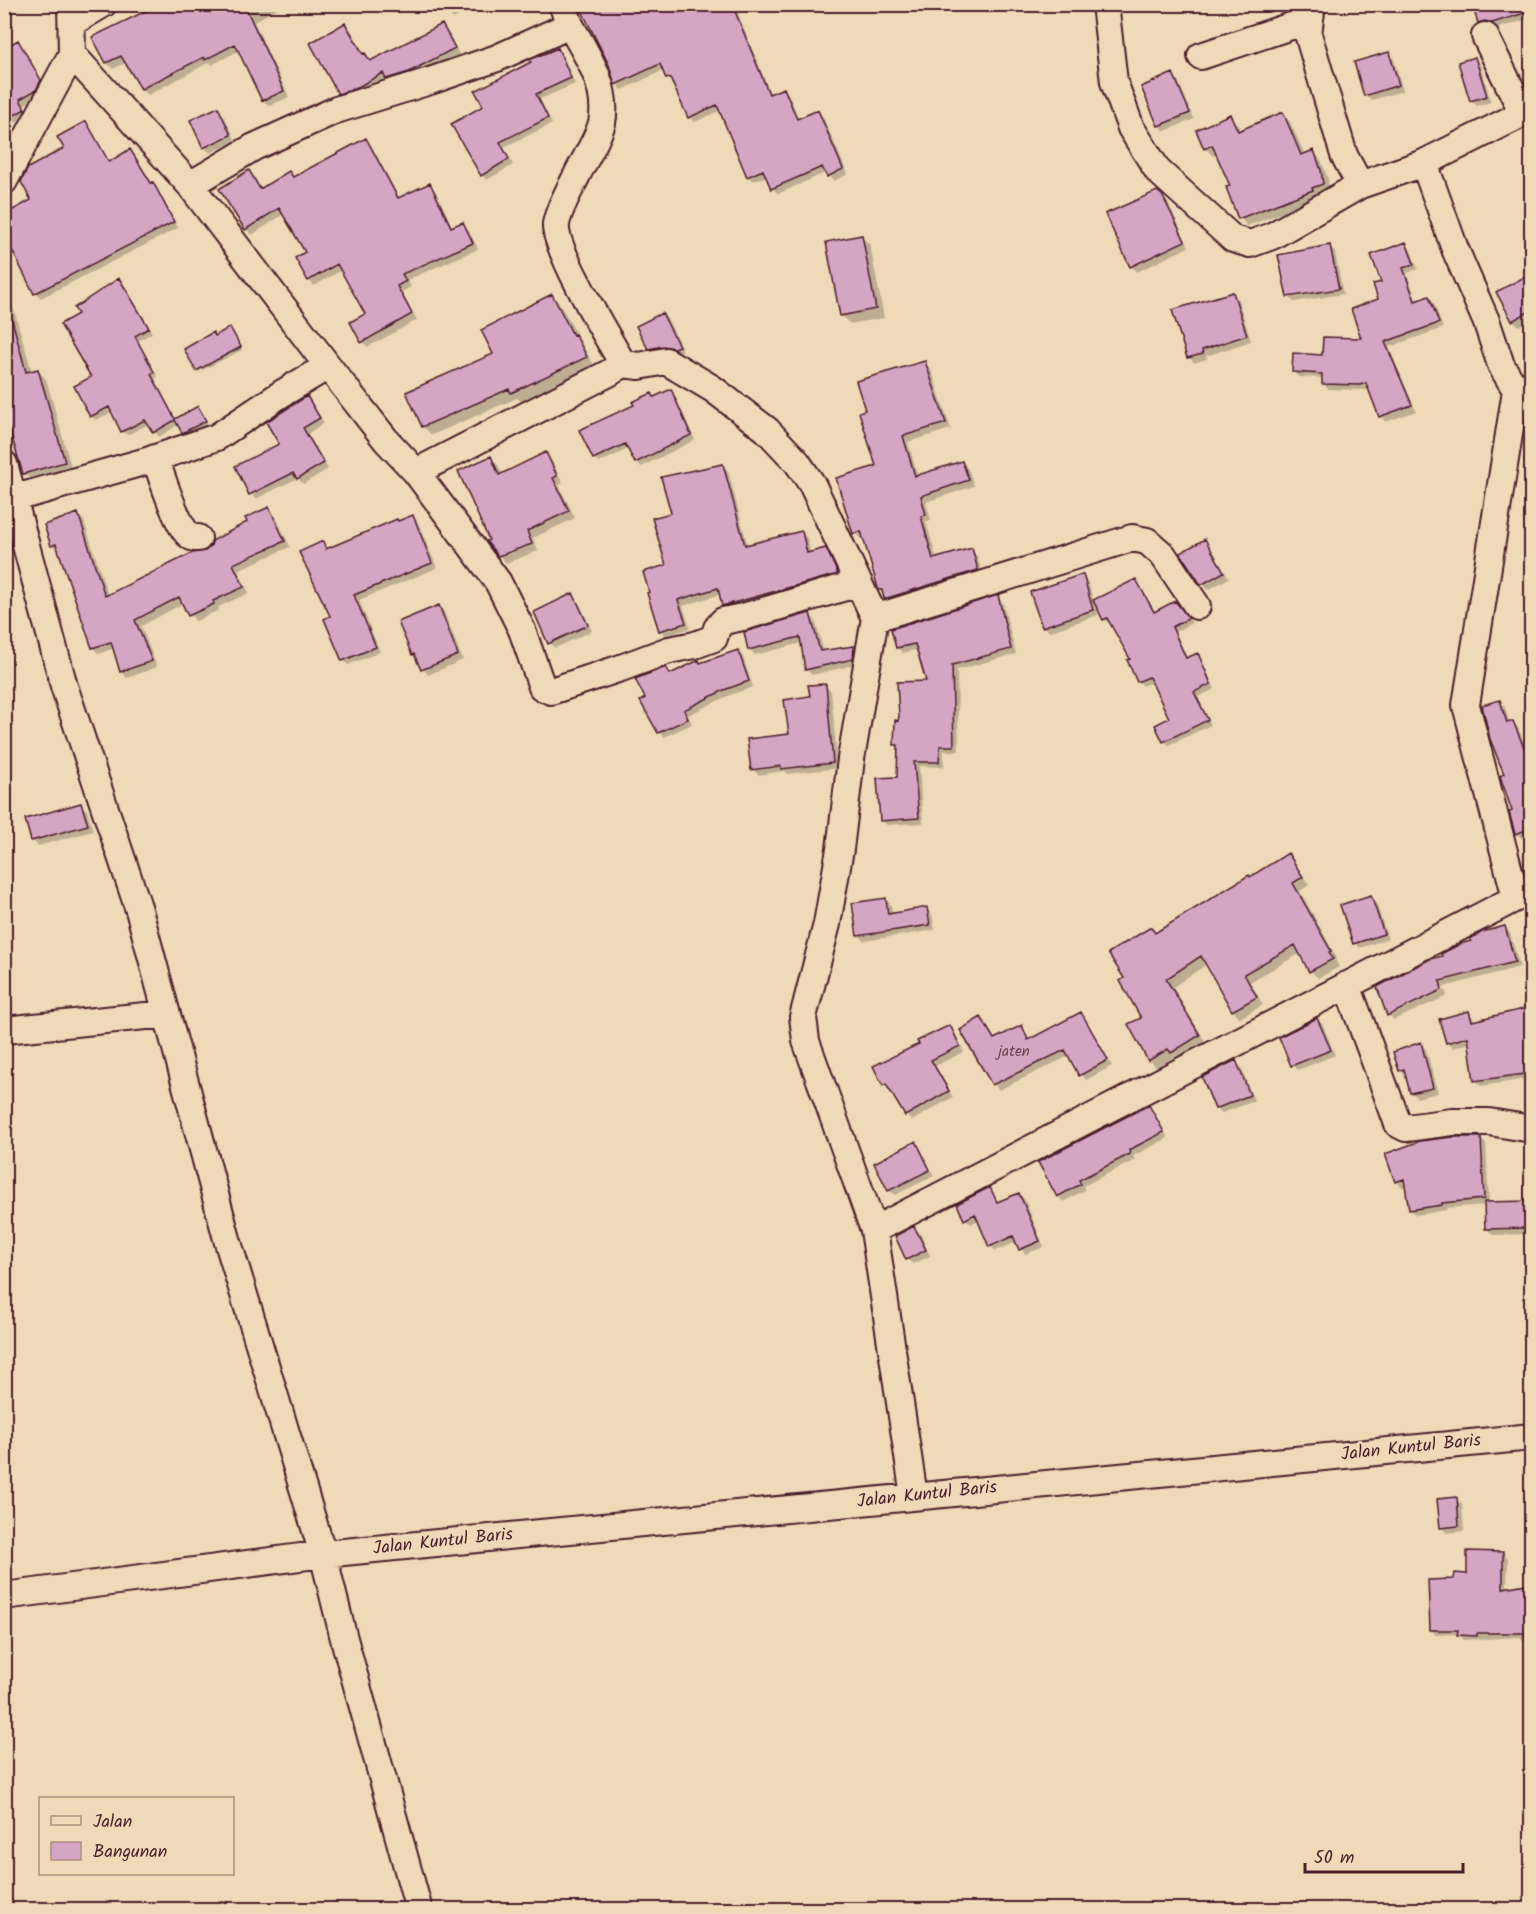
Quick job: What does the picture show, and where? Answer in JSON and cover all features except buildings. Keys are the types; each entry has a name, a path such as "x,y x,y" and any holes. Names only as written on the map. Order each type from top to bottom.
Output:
{"street":[{"path":"4,181 72,54 72,13 103,4"},
{"path":"1105,4 1114,82 1131,128 1158,171 1233,239 1250,244 1272,236 1360,185 1424,164 1527,111 1485,36"},
{"path":"1201,56 1311,12 1308,34 1344,154 1360,185"},
{"path":"190,185 254,147 336,110 497,58 566,15 592,64 605,102 601,125 566,196 556,225 560,245 623,364"},
{"path":"72,54 190,185 386,440 416,472 498,582 522,630 542,687 551,691 669,650 696,645 714,638 717,628 723,621 859,583"},
{"path":"874,1230 1524,896 1466,705 1524,387 1501,365 1487,323 1455,249 1424,164"},
{"path":"416,472 623,364 639,366 666,361 713,389 766,430 797,462 812,484 875,618 851,759 829,914 803,1017 806,1041 874,1230 914,1496"},
{"path":"15,498 155,458 217,437 328,366"},
{"path":"155,458 185,531 190,537 198,538"},
{"path":"4,464 64,686 139,910 227,1239 323,1554 419,1910"},
{"path":"875,618 1132,538 1147,542 1163,555 1197,606"},
{"path":"1347,986 1398,1124 1406,1128 1452,1122 1489,1122 1532,1129"},
{"path":"4,1030 166,1014"},
{"name":"Jalan Kuntul Baris","path":"4,1596 323,1554 1532,1437"}]}
